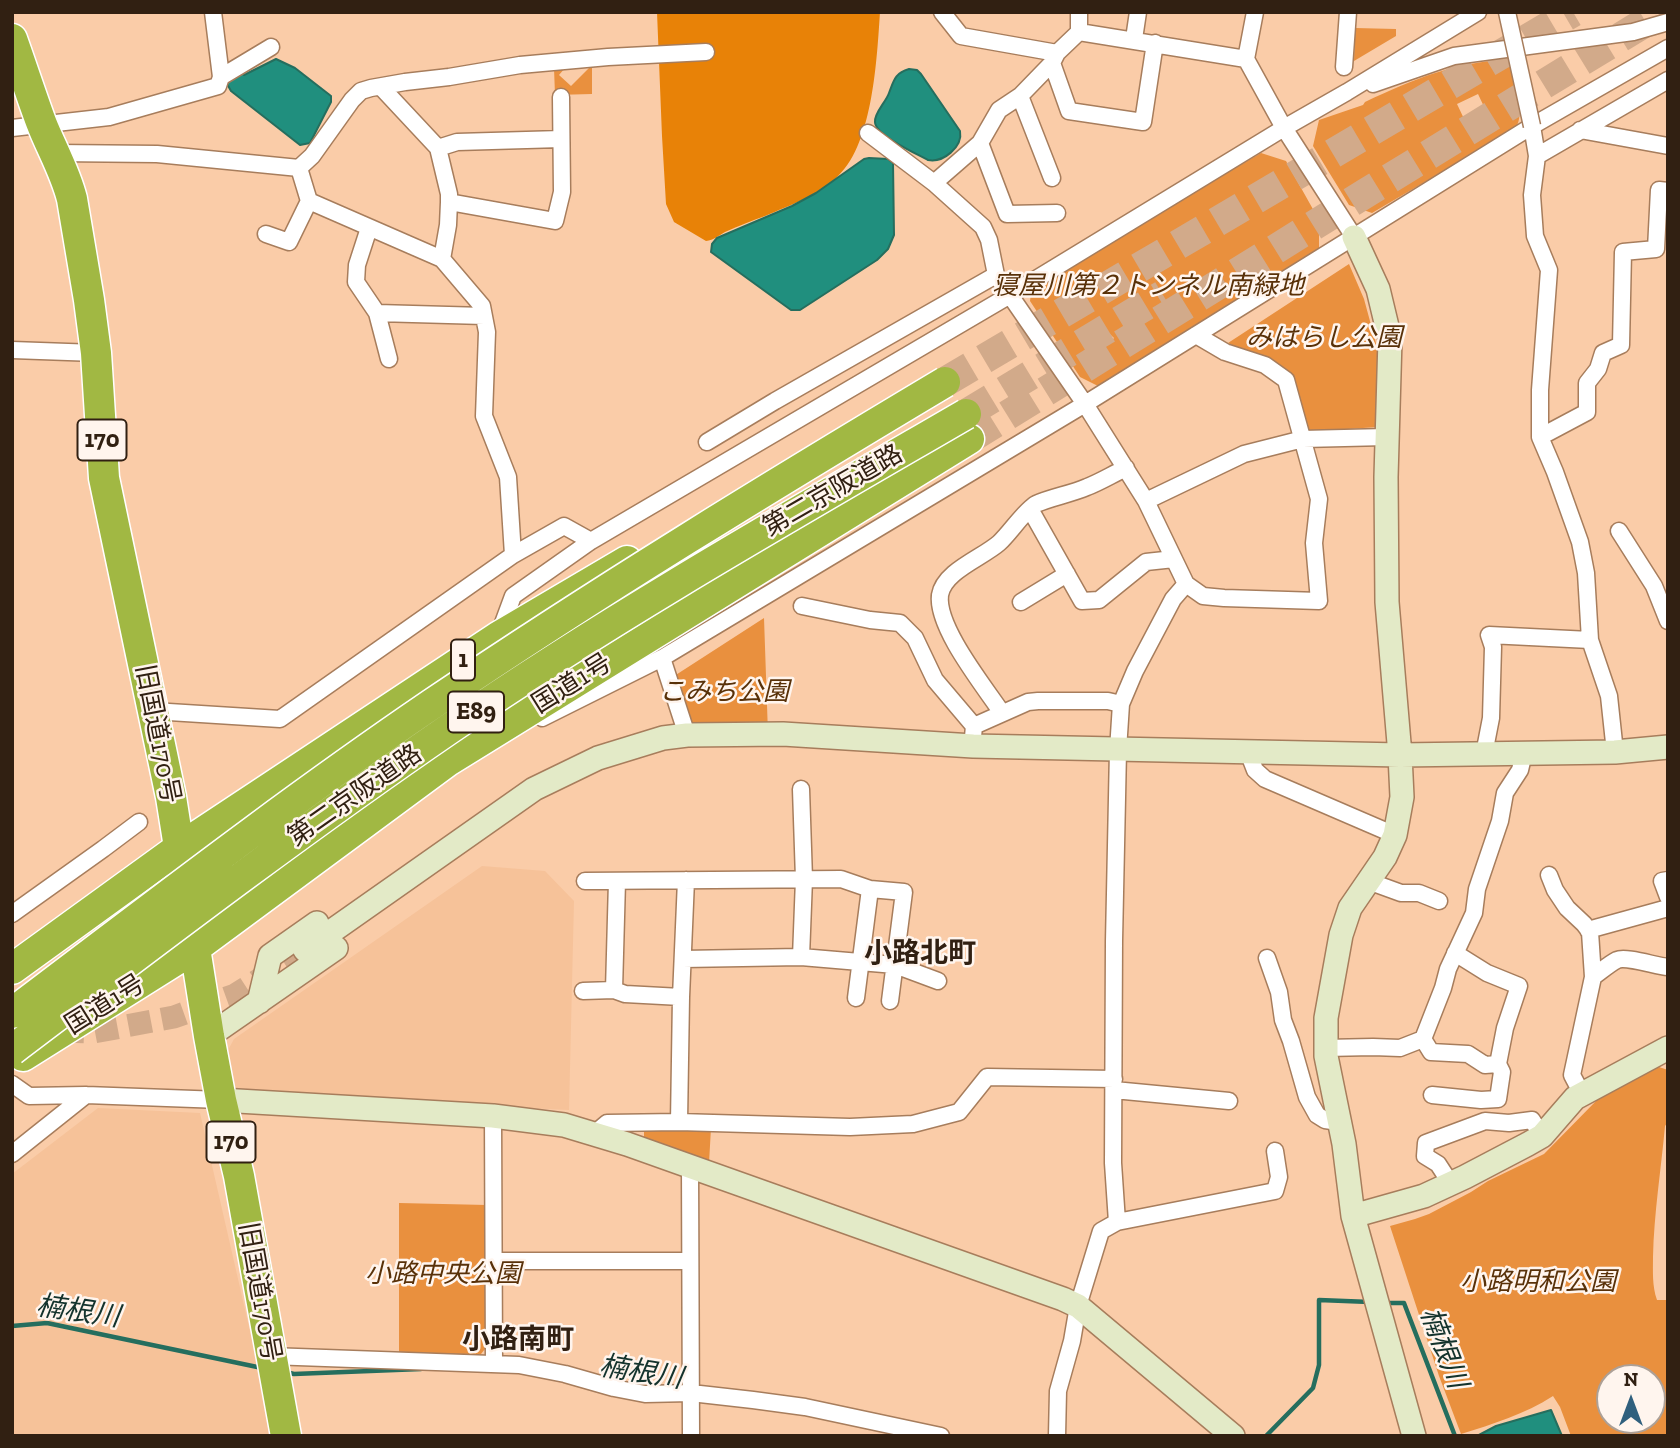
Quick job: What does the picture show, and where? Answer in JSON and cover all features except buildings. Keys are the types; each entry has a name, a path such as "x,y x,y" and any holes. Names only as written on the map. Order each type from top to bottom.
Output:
{"highway":[{"name":"旧国道170号","path":"12,39 42,125 69,184 72,199 96,353 104,478 171,797 209,1036 239,1176 286,1436"},
{"name":"1","path":"12,970 179,848 498,636 939,382"},
{"name":"第二京阪道路","path":"12,1013 288,806 431,705 596,596 939,382"},
{"name":"第二京阪道路","path":"12,1050 295,838 450,729 613,622 780,522 968,427"},
{"name":"国道1号","path":"12,1063 195,948 448,761 968,427"}],"street":[{"path":"12,128 109,117 218,86 221,77 213,12"},
{"path":"942,12 961,36 1055,58"},
{"path":"934,183 980,143 999,110 1020,96 1079,32 1079,12"},
{"path":"1134,39 1138,12"},
{"path":"1255,12 1245,59 1284,128 1354,237 1378,289 1390,339 1386,437 1387,602 1402,797 1395,835 1385,857 1350,908 1341,935 1326,1018 1325,1048 1353,1216 1414,1436"},
{"path":"1344,67 1348,12"},
{"path":"498,636 513,596 591,541 1010,295 1478,12"},
{"path":"1507,12 1537,156 1532,195 1535,236 1549,270 1541,390 1541,437 1580,542 1587,573 1590,640 1609,696 1615,752"},
{"path":"1348,92 1454,56 1633,32 1668,22"},
{"path":"1079,32 1245,59"},
{"path":"1055,58 1069,111 1143,122 1155,43"},
{"path":"221,77 271,47"},
{"path":"448,761 513,733 662,658 1085,404 1532,126 1668,48"},
{"path":"56,153 157,154 299,168 312,156 352,100 361,92 405,82 449,78 520,65 706,52"},
{"path":"1537,156 1668,80"},
{"path":"381,87 438,148 449,194 448,225 442,259"},
{"path":"1020,96 1052,178"},
{"path":"449,202 555,221 562,192 561,97"},
{"path":"1580,130 1668,146"},
{"path":"868,133 934,183 982,227 989,240 996,275 1126,468 1146,501 1186,584 1203,596 1319,601 1314,543 1319,499 1286,380 1265,365 1225,352 1196,335"},
{"path":"438,148 457,142 561,139"},
{"path":"980,143 1007,214 1057,213"},
{"path":"266,234 289,242 309,201 299,168"},
{"path":"1541,437 1587,412 1587,383 1598,369 1602,353 1621,345 1623,252 1656,249 1659,190 1668,191"},
{"path":"309,201 442,259 482,306 487,332 484,416 508,477 513,555"},
{"path":"369,228 356,265 356,282 377,313 389,359"},
{"path":"707,442 996,275"},
{"path":"377,313 484,316"},
{"path":"12,350 96,353"},
{"path":"1146,501 1244,454 1303,439 1386,437"},
{"path":"1002,713 954,642 947,627 940,596 946,583 959,569 999,543 1033,505 1087,488 1126,468"},
{"path":"1030,509 1082,601 1099,600 1146,562 1174,559"},
{"path":"153,711 280,719 513,555 564,526 591,541"},
{"path":"1619,531 1654,586 1668,621"},
{"path":"1021,602 1067,574"},
{"path":"1117,1222 1113,1163 1114,928 1121,704 1173,599 1186,584"},
{"path":"802,607 870,621 900,623 915,638 935,680 973,736"},
{"path":"1484,754 1492,718 1493,648 1489,635 1590,640"},
{"path":"662,658 687,735"},
{"path":"973,736 1002,713 1028,702 1108,701 1121,704"},
{"path":"305,950 534,789 598,758 647,743 687,735 973,736 1118,750 1400,755 1615,752 1668,747"},
{"path":"259,1002 270,956 516,783 548,766 604,744 647,743"},
{"path":"209,1036 543,802 592,776 632,760 647,743"},
{"path":"1248,752 1255,770 1265,779 1395,835"},
{"path":"1325,1048 1400,1048 1423,1039 1448,970 1474,913 1477,889 1500,821 1505,793 1520,770 1524,754"},
{"path":"801,789 804,879 801,957"},
{"path":"12,914 139,822"},
{"path":"1549,875 1567,908 1590,932 1593,977 1572,1074 1582,1094"},
{"path":"585,881 841,879 870,889 904,892 890,1001"},
{"path":"679,1122 686,880"},
{"path":"1668,880 1662,881 1668,897"},
{"path":"614,990 617,881"},
{"path":"1368,881 1401,893 1419,893 1438,901"},
{"path":"856,998 870,889"},
{"path":"1588,930 1668,908"},
{"path":"1432,1095 1498,1099 1502,1072 1498,1064 1505,1028 1519,986 1487,973 1455,953"},
{"path":"683,959 801,957 895,965 938,981"},
{"path":"1266,958 1279,992 1283,1020 1307,1097 1317,1115 1325,1120 1339,1122"},
{"path":"1593,977 1618,959 1668,967"},
{"path":"583,991 614,990 625,994 681,997"},
{"path":"1423,1039 1431,1052 1468,1054 1485,1065 1498,1064"},
{"path":"1353,1216 1424,1196 1542,1136 1575,1098 1668,1048"},
{"path":"594,1134 607,1123 679,1122 850,1127 913,1124 958,1112 987,1077 1114,1084 1229,1101"},
{"path":"12,1084 29,1096 86,1095 221,1100 494,1116 564,1125 690,1166 1063,1299 1078,1306 1233,1436"},
{"path":"12,1154 86,1095"},
{"path":"1480,1100 1481,1123"},
{"path":"494,1116 494,1364"},
{"path":"1451,1184 1438,1164 1425,1156 1426,1143 1485,1121 1508,1123 1532,1120 1542,1136"},
{"path":"1057,1436 1058,1391 1078,1306 1101,1231 1117,1222 1275,1191 1279,1177 1275,1151"},
{"path":"690,1166 691,1436"},
{"path":"494,1261 690,1261"},
{"path":"270,1356 519,1365 645,1394 691,1394 753,1400 941,1436"}],"shaded area":[{"path":"657,12 880,12 875,75 866,121 850,160 839,175 804,199 714,239 706,241 674,222 666,204"},
{"path":"482,866 545,871 574,901 569,1110 242,1095 234,1089 227,1052 234,1039"},
{"path":"98,1108 200,1113 274,1436 12,1436 12,1174"}],"green space":[{"path":"1355,28 1396,29 1396,36 1354,61"},
{"path":"1509,59 1520,114 1515,129 1372,213 1349,205 1313,146 1319,120 1363,105 1384,93 1435,73","holes":["1478,94 1487,113 1466,123 1457,104"]},
{"path":"590,67 592,94 555,95 554,68 565,68 559,75 571,86"},
{"name":"寝屋川第２トンネル南緑地","path":"1261,153 1286,161 1319,220 1319,248 1100,387 1080,377 1030,301 1032,286","holes":["1097,322 1114,338 1106,345 1098,346 1083,336"]},
{"name":"みはらし公園","path":"1349,264 1364,299 1377,347 1377,427 1306,432 1290,375 1228,343"},
{"name":"こみち公園","path":"764,618 768,734 687,735 668,680"},
{"name":"小路明和公園","path":"1659,1067 1668,1070 1668,1122 1665,1126 1656,1208 1653,1268 1657,1300 1668,1300 1668,1436 1571,1436 1553,1396 1520,1413 1461,1434 1390,1226 1429,1214 1544,1154 1597,1100"},
{"path":"644,1127 711,1128 709,1163 644,1142"},
{"name":"小路中央公園","path":"399,1203 487,1205 488,1345 481,1354 399,1354"}],"water":[{"path":"276,59 295,68 331,96 331,102 310,143 300,145 231,91 226,82 241,72 244,75"},
{"path":"909,69 917,70 921,74 960,131 955,148 940,159 928,160 897,144 882,133 875,122 876,115 896,78"},
{"path":"869,158 888,159 893,163 894,235 888,249 877,260 800,310 791,310 711,252 712,244 717,238 792,206"},
{"path":"1551,1410 1562,1436 1477,1436 1496,1426"}],"waterway":[{"name":"楠根川","path":"1266,1436 1313,1388 1319,1365 1319,1300 1370,1302"},
{"name":"楠根川","path":"1386,1303 1404,1303 1455,1436"},
{"name":"楠根川","path":"12,1326 47,1323 262,1368"},
{"name":"楠根川","path":"286,1372 294,1374 421,1369"}],"tunnel":[{"path":"945,382 1573,12"},
{"path":"969,439 1662,12"},
{"path":"966,414 1163,295"},
{"path":"61,1031 94,1032 174,1017 235,995 305,950"}],"district":[{"name":"小路北町","path":"920,954"},
{"name":"小路南町","path":"518,1340"}]}
